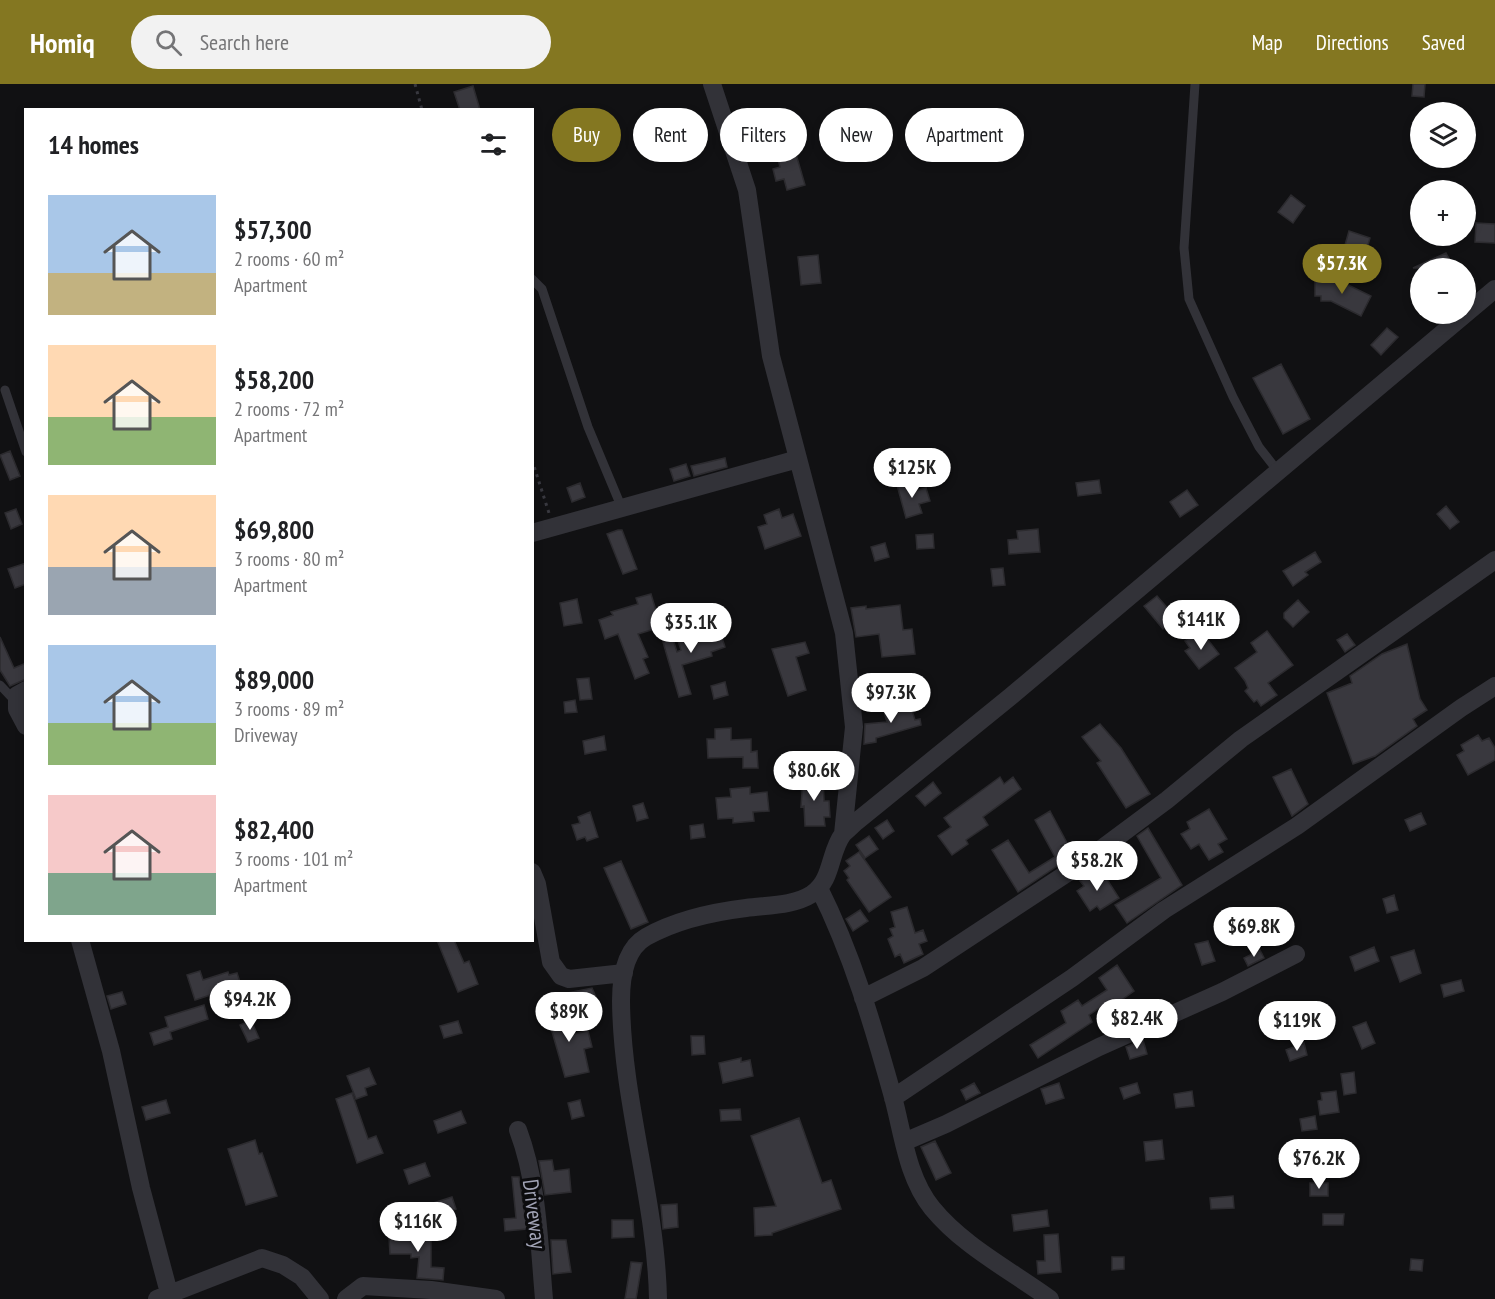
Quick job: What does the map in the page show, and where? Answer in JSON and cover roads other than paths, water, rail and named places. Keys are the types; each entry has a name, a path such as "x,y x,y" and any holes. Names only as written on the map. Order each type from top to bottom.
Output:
{"street":[{"path":"658,1299 653,1231 626,1062 621,1001 624,974 630,952 638,943 657,932 712,914 799,901 819,888 828,874 843,834 854,727 844,633 771,356 747,190 712,84"},
{"path":"843,834 1010,697 1277,470 1495,289"},
{"path":"534,532 621,506 798,459"},
{"path":"863,998 923,968 1081,864 1167,800 1240,739 1495,560"},
{"path":"893,1098 1072,978 1164,910 1297,826 1495,686"},
{"path":"21,696 24,714"},
{"path":"534,877 551,962 561,976 569,979 624,974"},
{"path":"819,888 850,956 919,1188 949,1227 1050,1299"},
{"path":"81,942 109,1043 163,1296 262,1258 277,1262 302,1277 320,1299"},
{"path":"904,1142 946,1124 1099,1047 1222,992 1296,954"},
{"name":"Driveway","path":"519,1130 526,1151 538,1222 544,1299"},
{"path":"346,1299 363,1286 492,1299"}],"lane":[{"path":"1195,84 1184,248 1189,299 1214,361 1238,408 1259,447 1277,470"},
{"path":"534,281 542,289 588,427 621,506"},
{"path":"5,390 24,446"},
{"path":"0,685 21,696"}]}
